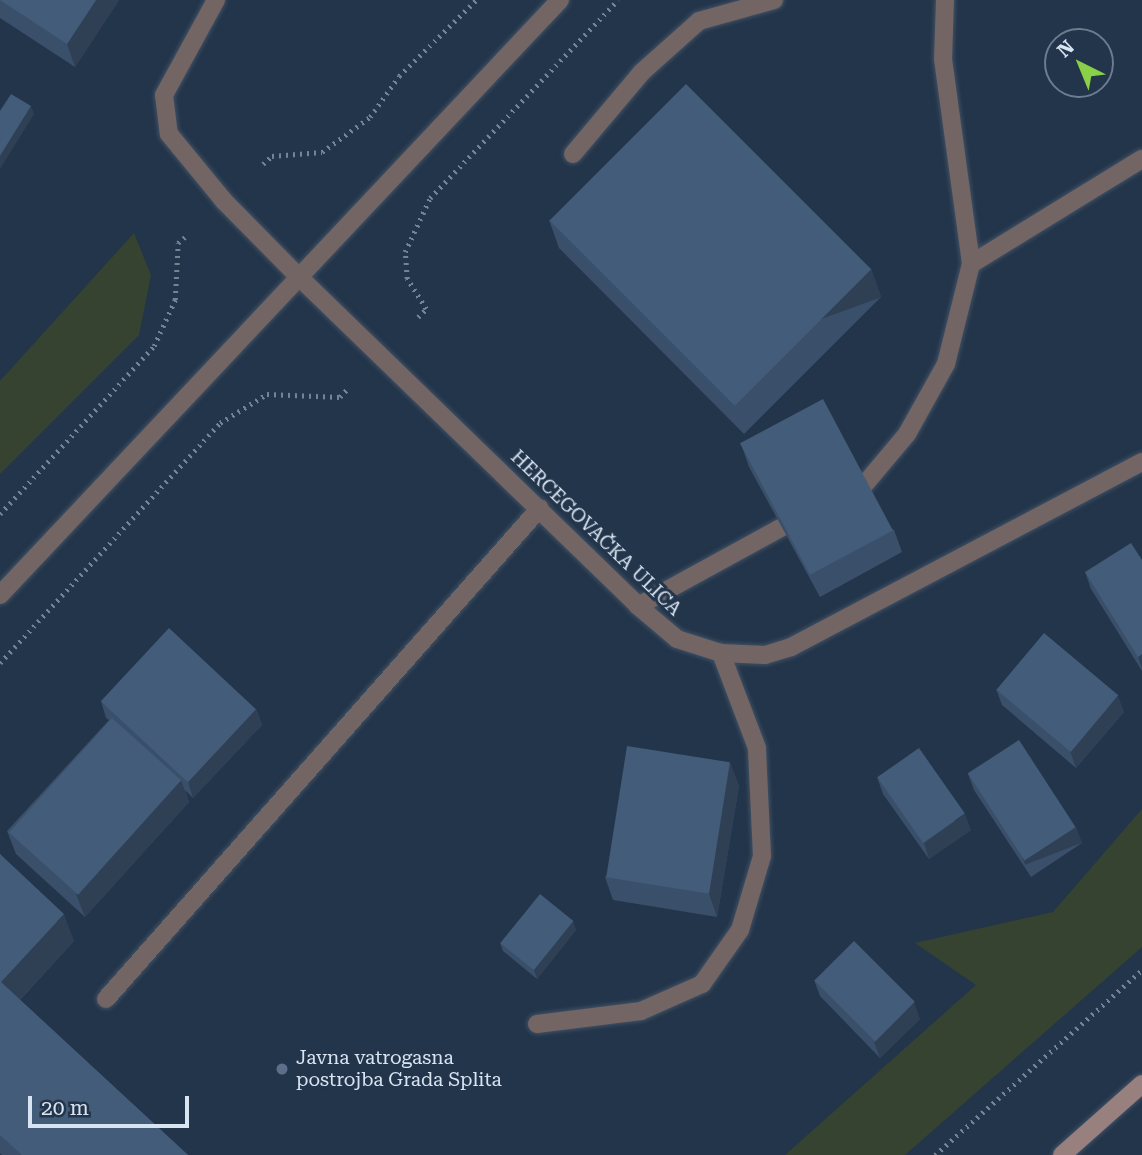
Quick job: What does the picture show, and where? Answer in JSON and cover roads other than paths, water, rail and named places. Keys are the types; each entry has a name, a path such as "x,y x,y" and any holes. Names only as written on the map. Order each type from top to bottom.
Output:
{"main road":[{"path":"1062,1155 1142,1084"}],"street":[{"name":"HERCEGOVAČKA ULICA","path":"216,0 164,95 169,134 224,201 297,275 638,606 677,639 721,653 765,655 801,643 1142,462"},
{"path":"0,595 297,275 560,0"},
{"path":"573,154 642,72 699,21 774,0"},
{"path":"865,484 907,434 946,364 971,264 943,58 945,0"},
{"path":"971,264 1142,159"},
{"path":"106,999 540,508"},
{"path":"638,606 782,527"},
{"path":"537,1024 641,1012 702,985 740,930 762,856 757,748 721,653"}],"place":[{"name":"Javna vatrogasna postrojba Grada Splita","path":"282,1069"}]}
